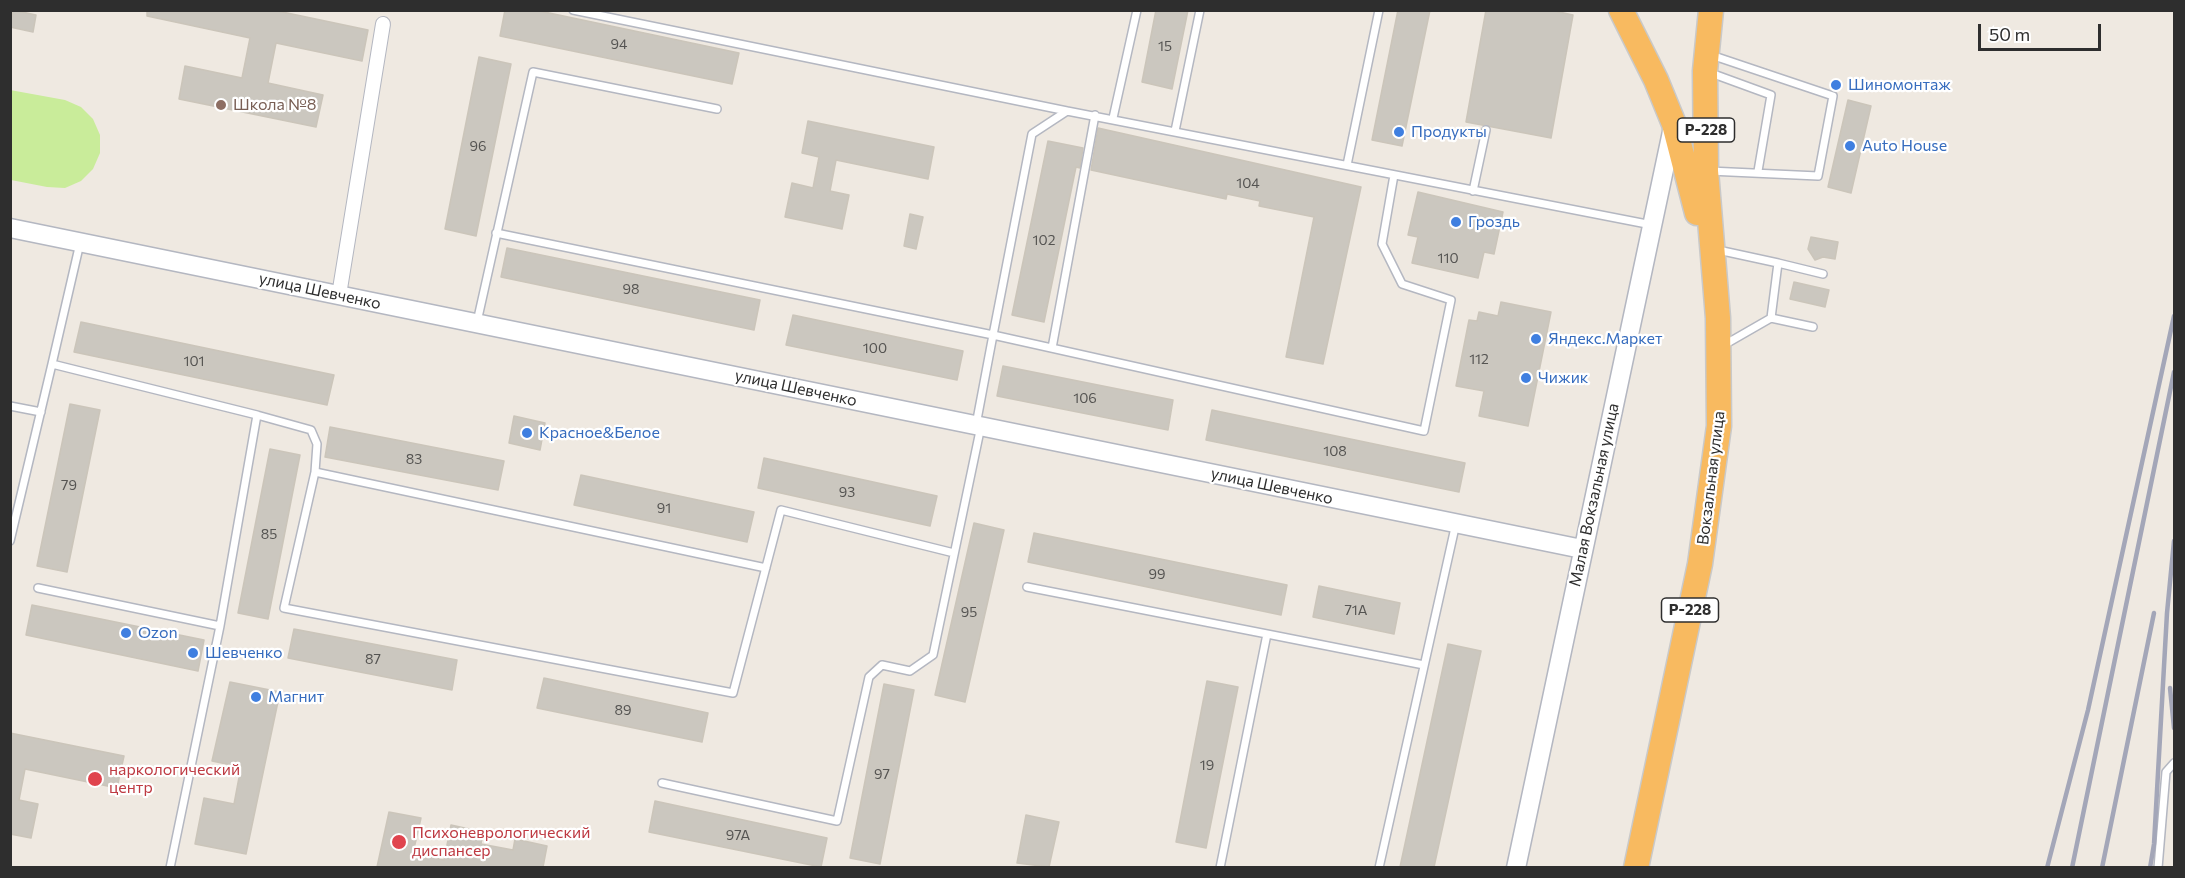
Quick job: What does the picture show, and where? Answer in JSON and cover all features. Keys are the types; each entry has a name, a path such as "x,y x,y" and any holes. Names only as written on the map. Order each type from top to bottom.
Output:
{"highway":[{"name":"Р-228","path":"1621,10 1656,80 1674,124 1692,189 1718,318"},
{"name":"Вокзальная улица","path":"1636,867 1700,564 1719,426 1718,318 1706,171 1705,62 1710,10"}],"street":[{"path":"339,295 383,24"},
{"name":"Малая Вокзальная улица","path":"1515,867 1674,124"},
{"name":"улица Шевченко","path":"10,228 1582,549"}],"lane":[{"path":"573,10 1066,111 1113,118 1652,225"},
{"path":"1113,118 1137,10"},
{"path":"1175,131 1200,10"},
{"path":"1347,165 1379,10"},
{"path":"1705,62 1771,95 1758,171"},
{"path":"1705,62 1833,96 1818,176 1758,171 1706,171"},
{"path":"477,323 533,72 717,109"},
{"path":"662,783 837,821 869,677 882,666 910,671 933,655 1032,134 1066,111"},
{"path":"1052,348 1095,115"},
{"path":"1473,191 1486,129"},
{"path":"496,233 993,335 1424,431 1451,300 1402,284 1382,244 1394,175"},
{"path":"10,542 80,242"},
{"path":"1713,249 1823,274"},
{"path":"1771,318 1778,263"},
{"path":"1719,348 1771,318 1813,327"},
{"path":"52,364 311,430 317,444 315,472 284,608 733,693 781,510 954,553"},
{"path":"10,406 41,412"},
{"path":"171,867 220,626 257,415"},
{"path":"315,472 766,568"},
{"path":"1379,867 1456,523"},
{"path":"1027,587 1424,664"},
{"path":"38,588 220,626"},
{"path":"1220,867 1267,634"},
{"path":"2158,867 2166,772 2175,763"}],"green space":[{"path":"10,90 65,100 81,107 93,119 100,135 100,153 93,169 81,181 65,188 11,180"}],"building":[{"path":"13,10 36,15 33,32 10,27"},
{"path":"147,10 273,10 368,30 362,61 276,43 268,83 323,95 316,127 179,99 185,66 242,78 250,38 147,16"},
{"path":"505,10 535,10 739,53 732,84 500,36"},
{"path":"1156,10 1188,10 1172,89 1142,82"},
{"path":"1398,10 1430,10 1402,146 1372,140"},
{"path":"1486,10 1550,10 1573,15 1551,138 1466,122"},
{"path":"479,57 511,64 476,236 445,229"},
{"name":"Auto House","path":"1848,100 1871,106 1851,193 1828,187"},
{"path":"808,121 934,147 928,179 836,160 830,191 849,195 842,229 785,217 792,183 813,188 819,157 802,153"},
{"path":"1098,128 1361,187 1323,364 1286,357 1314,217 1259,206 1260,201 1227,194 1226,199 1091,170"},
{"path":"1048,141 1083,148 1080,168 1076,167 1044,322 1012,315"},
{"path":"1418,192 1503,212 1494,254 1484,252 1478,278 1412,263 1418,237 1408,235"},
{"path":"910,214 923,217 916,249 904,246"},
{"path":"1811,237 1838,242 1835,259 1823,257 1815,260 1808,249"},
{"path":"507,248 760,300 754,330 501,277"},
{"path":"1794,282 1829,290 1825,307 1790,299"},
{"path":"1501,302 1551,312 1528,426 1479,416 1484,391 1456,386 1469,320 1477,321 1479,312 1498,316"},
{"path":"793,315 963,351 957,380 786,345"},
{"path":"81,322 334,375 327,405 74,352"},
{"path":"1003,366 1173,400 1168,430 997,396"},
{"path":"70,404 100,410 67,572 37,566"},
{"path":"1212,410 1465,463 1459,492 1206,440"},
{"name":"Красное&Белое","path":"514,416 545,423 540,450 509,443"},
{"path":"330,427 504,461 498,490 325,457"},
{"path":"270,449 300,455 268,619 238,613"},
{"path":"764,458 937,496 930,526 758,488"},
{"path":"581,475 754,512 747,542 574,505"},
{"path":"974,523 1004,530 965,702 935,695"},
{"path":"1034,533 1287,585 1281,615 1028,562"},
{"path":"1319,586 1400,603 1394,634 1313,617"},
{"path":"32,605 204,640 198,671 26,635"},
{"path":"294,629 457,660 452,690 288,658"},
{"path":"1448,644 1481,651 1434,867 1400,867"},
{"path":"544,678 708,713 702,742 537,708"},
{"path":"1207,681 1238,687 1206,848 1176,842"},
{"path":"230,682 280,692 246,854 195,844 204,798 234,804 241,767 212,761"},
{"path":"884,684 914,690 880,864 850,858"},
{"name":"наркологический центр","path":"10,733 124,756 117,788 25,769 19,800 38,804 31,838 10,834"},
{"path":"655,801 827,838 821,867 649,832"},
{"name":"Психоневрологический диспансер","path":"389,812 421,818 413,853 444,860 451,825 483,832 481,844 513,850 515,839 547,846 543,867 377,867"},
{"path":"1026,815 1059,822 1049,867 1017,863"}],"railway":[{"path":"2047,868 2088,710 2174,316"},
{"path":"2072,868 2174,372"},
{"path":"2150,868 2154,844 2167,613 2174,541"},
{"path":"2102,868 2154,613"},
{"path":"2170,688 2174,728"}],"place":[{"name":"Шиномонтаж","path":"1836,85"},
{"name":"Школа №8","path":"221,105"},
{"name":"Продукты","path":"1399,132"},
{"name":"Auto House","path":"1850,146"},
{"name":"Гроздь","path":"1456,222"},
{"name":"Яндекс.Маркет","path":"1536,339"},
{"name":"Чижик","path":"1526,378"},
{"name":"Красное&Белое","path":"527,433"},
{"name":"Ozon","path":"126,633"},
{"name":"Шевченко","path":"193,653"},
{"name":"Магнит","path":"256,697"},
{"name":"наркологический центр","path":"95,779"},
{"name":"Психоневрологический диспансер","path":"399,842"}]}
